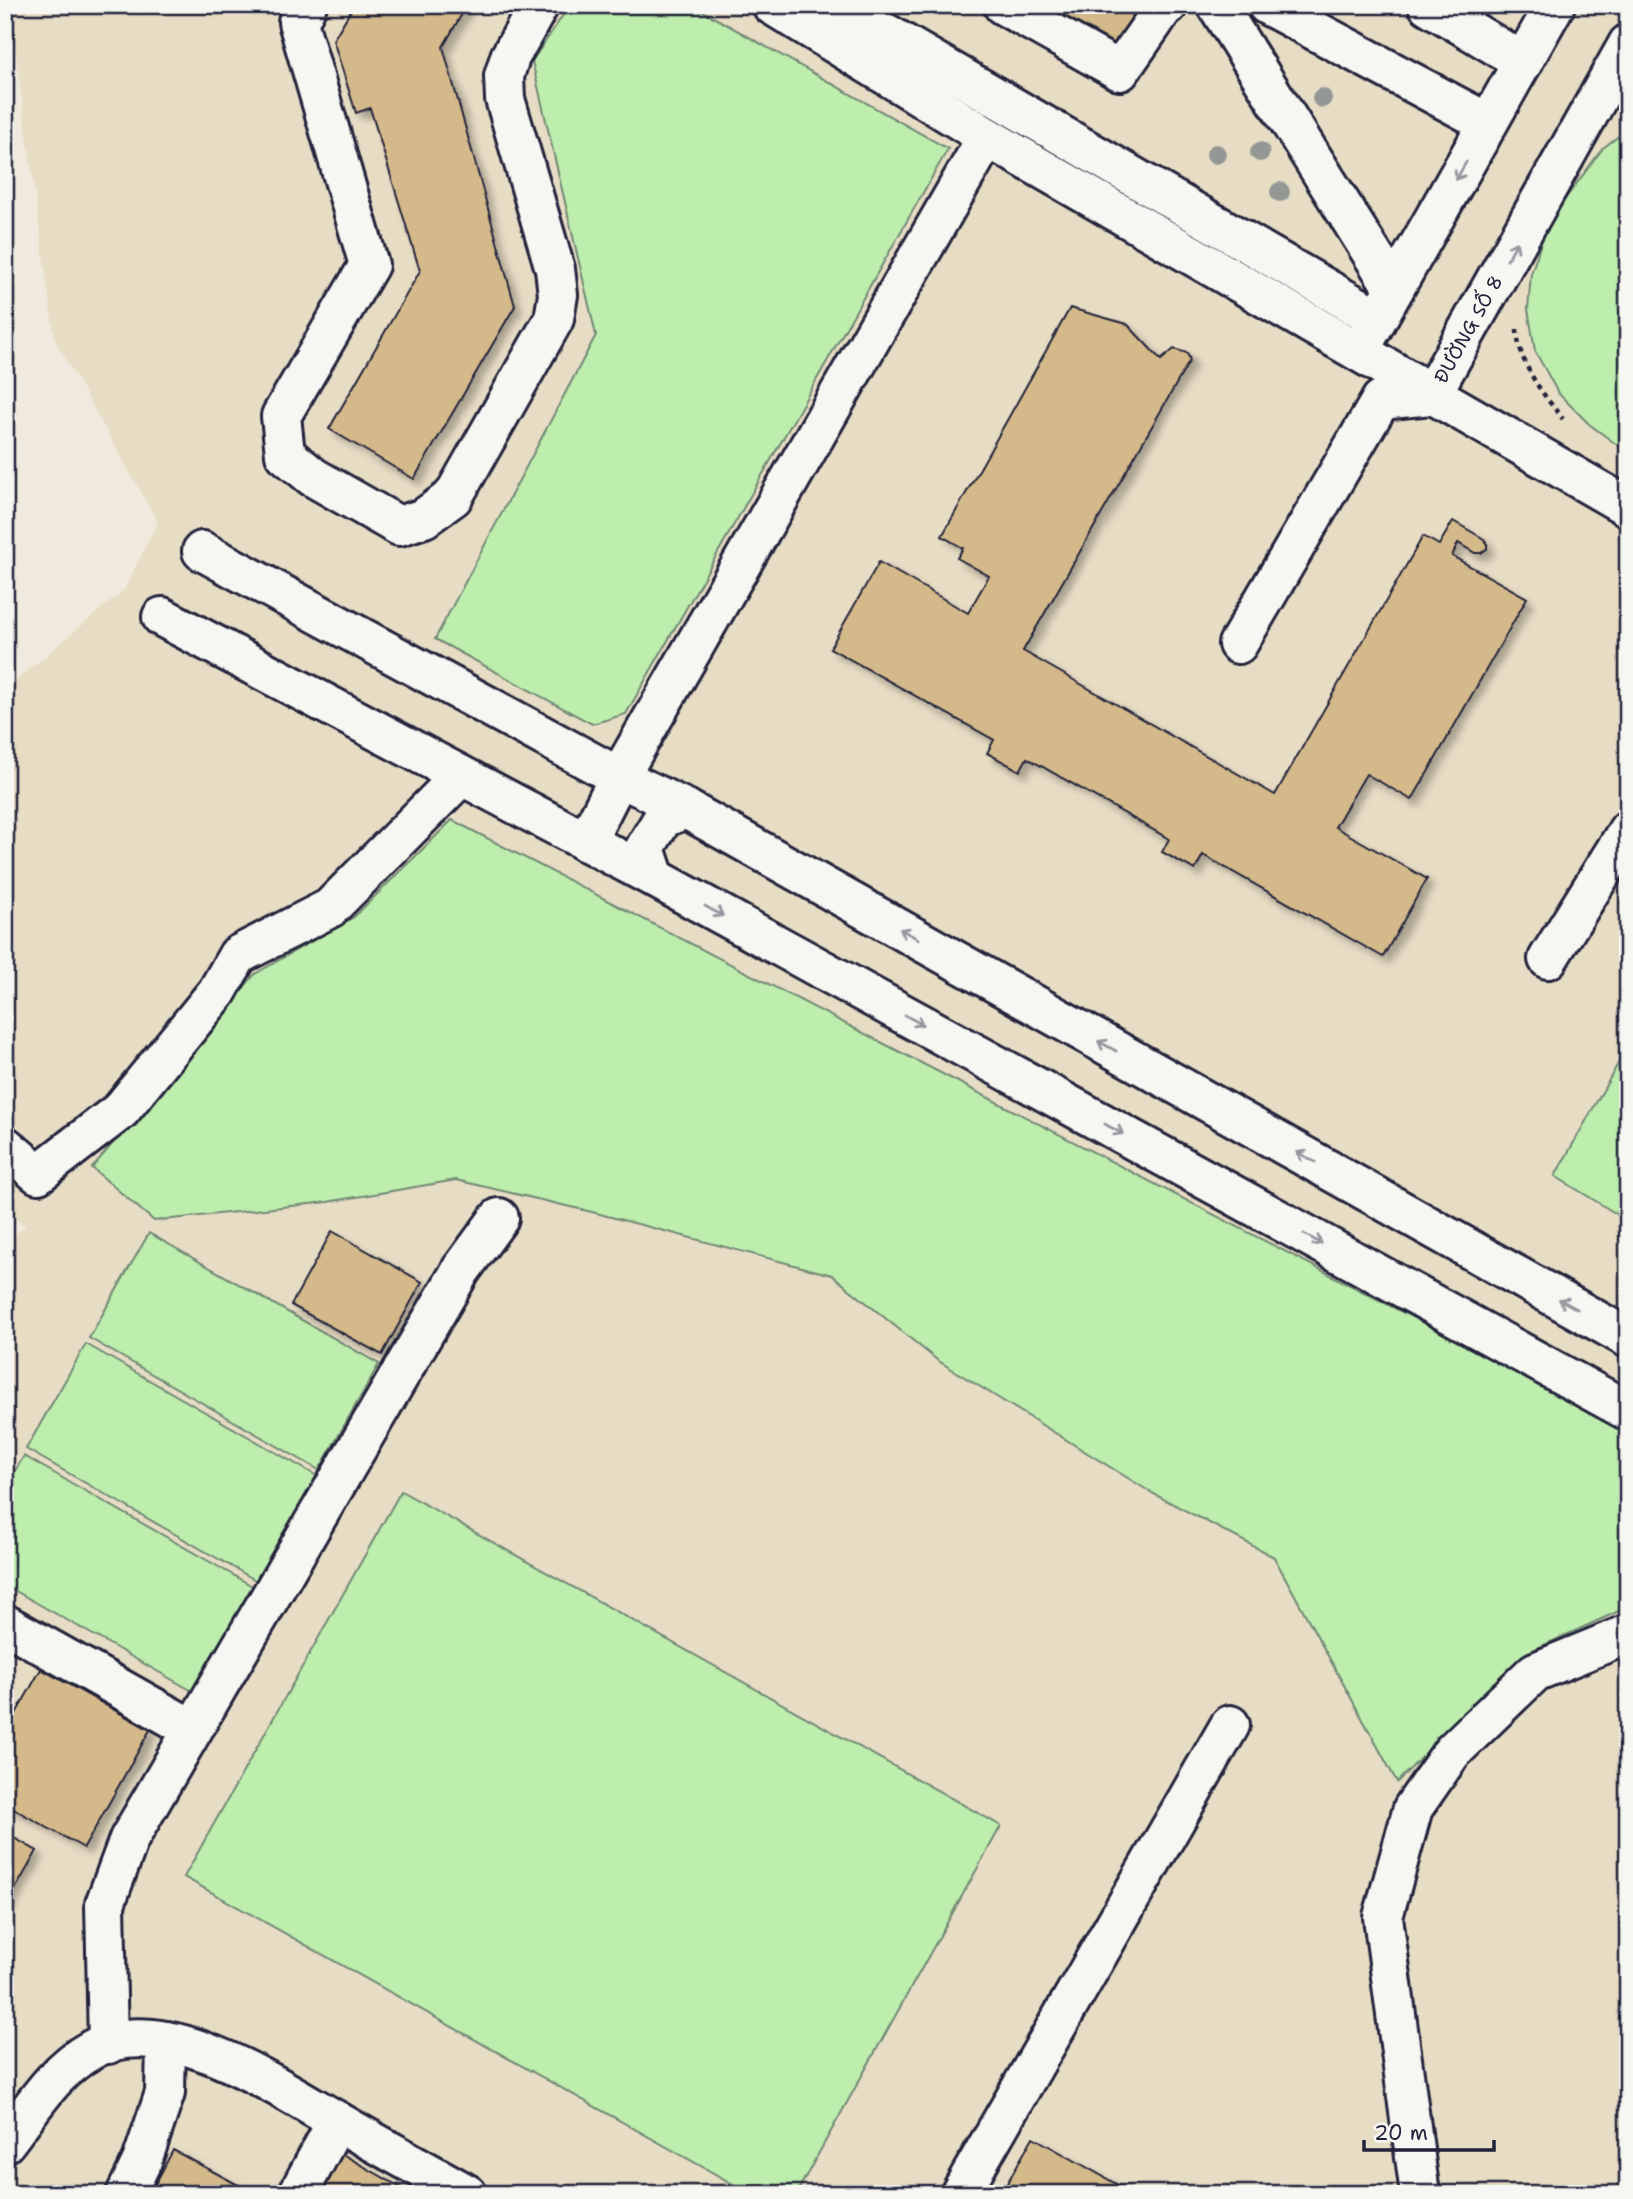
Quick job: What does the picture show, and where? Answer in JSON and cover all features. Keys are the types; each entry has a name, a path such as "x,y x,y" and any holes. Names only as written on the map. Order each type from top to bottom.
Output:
{"street":[{"path":"307,5 298,22 369,265 281,416 285,454 313,477 399,526 424,518 453,497 554,319 558,295 555,269 505,99 503,76 510,57 540,5"},
{"path":"772,5 987,137 1628,507"},
{"path":"836,5 1386,304"},
{"path":"1003,5 1119,71 1167,5"},
{"path":"1217,5 1386,304"},
{"path":"1267,5 1488,123"},
{"path":"1428,5 1523,62"},
{"path":"1358,353 1555,5"},
{"name":"ĐƯỜNG SỐ 8","path":"1381,400 1431,395 1627,46"},
{"path":"586,842 619,777 987,137"},
{"path":"1238,644 1381,400 1358,353"},
{"path":"202,551 619,777 686,809 1628,1338"},
{"path":"162,617 654,878 1628,1411"},
{"path":"5,1146 38,1174 121,1110 217,992 238,955 330,908 461,776"},
{"path":"654,878 645,848 663,818 686,809"},
{"path":"1548,960 1628,830"},
{"path":"108,2044 105,1904 129,1839 461,1270 499,1218"},
{"path":"5,1624 192,1729"},
{"path":"1420,2194 1383,1917 1413,1808 1452,1752 1535,1672 1628,1634"},
{"path":"960,2194 1230,1725"},
{"path":"5,2143 57,2075 92,2049 121,2039 166,2041 237,2064 467,2194"},
{"path":"126,2194 142,2161 165,2093 166,2041"},
{"path":"298,2194 337,2121"}],"path":[{"path":"1517,319 1517,344 1537,386 1571,429"}],"shaded area":[{"path":"9,5 1628,5 1628,2194 5,2194 5,1241 26,1227 5,1209 5,690 124,590 158,522 55,340"}],"green space":[{"path":"570,5 692,5 948,149 626,714 592,724 435,639 596,335 532,61"},
{"path":"1628,129 1628,453 1589,424 1558,393 1535,351 1528,309 1531,274 1543,237 1560,206 1603,148"},
{"path":"452,820 1628,1429 1628,1607 1526,1653 1397,1782 1274,1557 1152,1493 937,1360 832,1275 592,1212 456,1180 327,1202 154,1221 92,1168 255,974 354,917"},
{"path":"1628,1046 1628,1221 1555,1176"},
{"path":"149,1233 379,1364 319,1470 89,1338"},
{"path":"86,1344 317,1476 257,1581 26,1449"},
{"path":"24,1456 254,1587 194,1692 5,1585 5,1487"},
{"path":"401,1491 1001,1826 796,2194 751,2194 184,1877"}],"building":[{"path":"354,5 467,5 443,47 515,306 414,479 329,429 420,271 370,108 356,113 333,40"},
{"path":"1035,5 1140,5 1112,52"},
{"path":"1070,308 1127,324 1161,360 1174,349 1187,353 1190,360 1023,651 1275,795 1423,536 1439,545 1453,521 1484,539 1487,549 1481,553 1475,553 1458,543 1452,556 1527,598 1412,800 1366,774 1335,827 1427,879 1383,957 1203,855 1195,870 1162,852 1169,839 1027,758 1020,771 987,753 994,740 830,648 879,562 968,613 989,576 957,558 963,548 942,536"},
{"path":"332,1231 422,1282 382,1355 291,1305"},
{"path":"41,1669 150,1730 84,1848 5,1804 5,1733"},
{"path":"5,1833 37,1851 5,1907"},
{"path":"1033,2137 1125,2189 1123,2194 1001,2194"},
{"path":"173,2150 255,2194 150,2194"},
{"path":"337,2151 412,2194 313,2194"}]}
